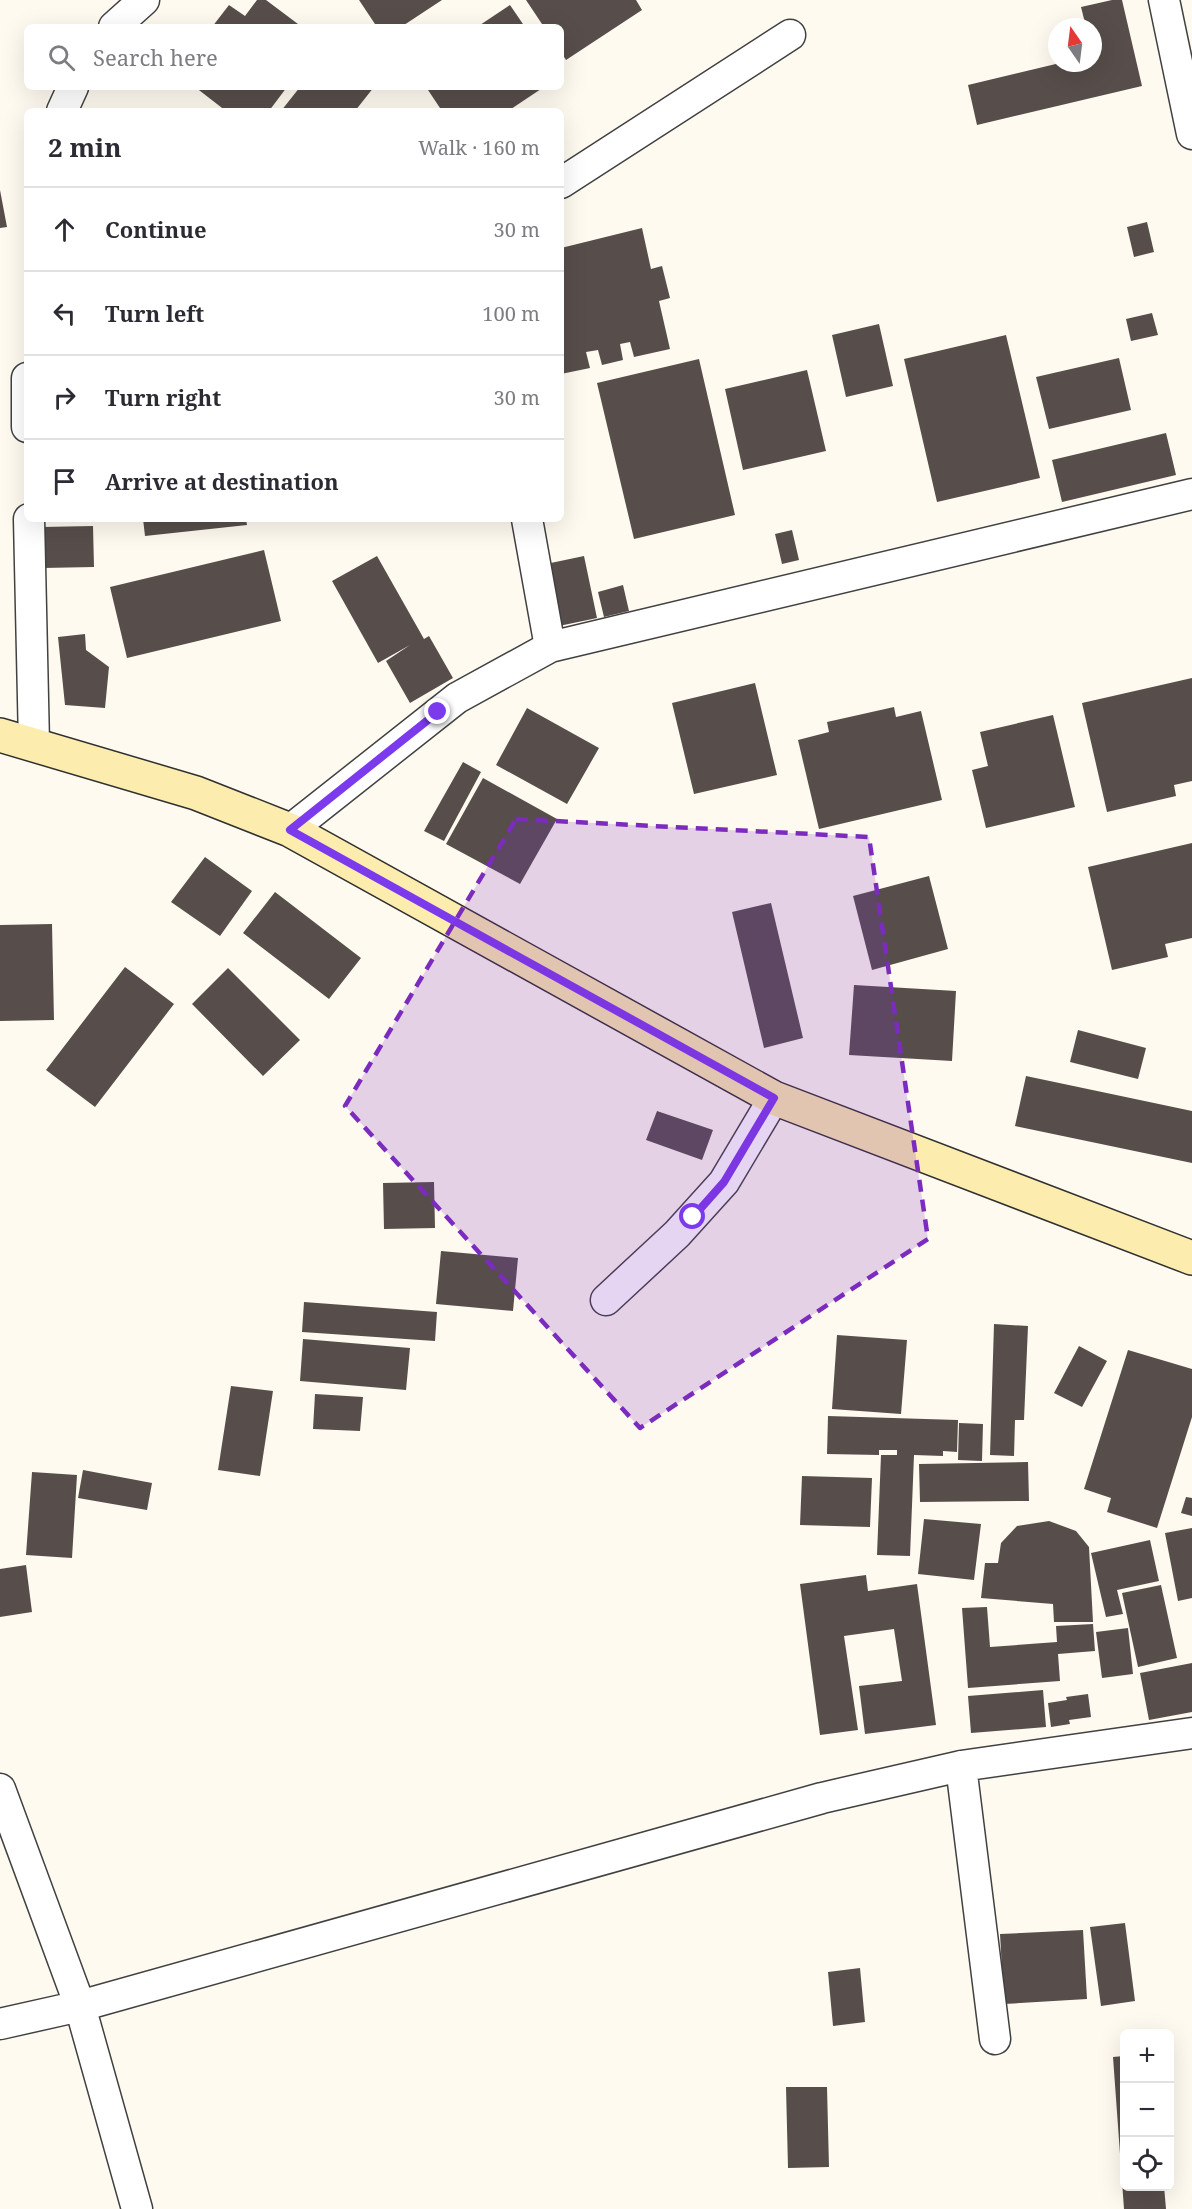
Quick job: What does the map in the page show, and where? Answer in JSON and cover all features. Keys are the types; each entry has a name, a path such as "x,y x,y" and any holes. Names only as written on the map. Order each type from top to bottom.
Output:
{"street":[{"path":"117,24 144,0"},
{"path":"1164,0 1192,134"},
{"path":"564,181 790,35"},
{"path":"63,108 72,90"},
{"path":"290,830 457,698 550,647 1192,494"},
{"path":"29,522 34,744"},
{"path":"528,522 550,647"},
{"path":"0,735 196,793 290,830 774,1098 1192,1258"},
{"path":"606,1300 677,1234 724,1182 774,1098"},
{"path":"0,2024 80,2006 822,1798 961,1766 1192,1733"},
{"path":"961,1766 995,2039"},
{"path":"0,1789 80,2006 137,2209"}],"highlighted area":[{"path":"516,819 869,837 928,1239 640,1428 345,1106"}],"building":[{"path":"257,0 266,0 298,24 214,24 229,5 245,16"},
{"path":"359,0 442,0 406,24 375,24"},
{"path":"526,0 636,0 642,10 566,60 564,57 564,24 542,24"},
{"path":"1122,0 1142,86 977,125 968,85 1048,66 1048,72 1102,72 1102,18 1084,18 1081,7"},
{"path":"510,5 523,24 482,24"},
{"path":"199,90 285,90 271,108 222,108"},
{"path":"298,90 372,90 357,108 283,108"},
{"path":"428,90 540,90 512,108 440,108"},
{"path":"0,190 7,227 0,228"},
{"path":"1147,222 1154,252 1134,257 1127,227"},
{"path":"642,228 651,269 662,266 670,298 659,301 670,349 634,357 630,342 620,344 623,360 602,365 598,350 586,352 590,368 564,373 564,247"},
{"path":"1152,313 1158,335 1131,341 1126,319"},
{"path":"879,324 893,386 846,397 832,335"},
{"path":"1006,335 1040,478 937,502 904,359"},
{"path":"1119,358 1131,410 1049,429 1036,377"},
{"path":"699,359 735,515 634,539 597,383"},
{"path":"807,370 826,451 743,470 725,389"},
{"path":"1166,433 1176,475 1062,502 1052,460"},
{"path":"143,522 246,522 247,525 145,536"},
{"path":"93,526 94,567 43,568 42,527"},
{"path":"792,530 799,560 782,564 775,534"},
{"path":"264,550 281,621 127,658 110,587"},
{"path":"377,556 424,639 429,636 453,678 410,703 386,661 410,645 378,663 332,581"},
{"path":"584,556 597,618 559,626 546,564"},
{"path":"623,585 629,611 604,617 598,592"},
{"path":"85,634 86,650 109,667 105,708 65,705 58,637"},
{"path":"1192,678 1192,781 1174,785 1176,796 1107,812 1082,703"},
{"path":"755,683 777,775 694,794 672,703"},
{"path":"894,707 896,717 921,711 942,800 819,829 798,740 829,732 827,722"},
{"path":"527,708 599,748 567,804 496,765"},
{"path":"1053,715 1075,807 986,828 972,770 988,766 980,732"},
{"path":"463,762 481,772 444,841 424,831"},
{"path":"483,778 557,819 520,884 446,844"},
{"path":"1192,843 1192,938 1165,944 1168,957 1112,970 1088,867"},
{"path":"205,857 252,891 220,936 171,902"},
{"path":"929,876 948,949 872,970 853,896"},
{"path":"275,892 361,958 329,999 243,933"},
{"path":"771,903 803,1038 764,1048 732,912"},
{"path":"52,924 54,1020 0,1021 0,925"},
{"path":"125,967 174,1004 95,1107 46,1070"},
{"path":"228,968 300,1040 263,1076 192,1004"},
{"path":"854,985 956,991 952,1061 849,1055"},
{"path":"1078,1030 1146,1048 1138,1079 1070,1062"},
{"path":"1026,1076 1192,1111 1192,1163 1015,1126"},
{"path":"657,1111 713,1130 702,1160 646,1140"},
{"path":"434,1182 435,1228 384,1229 383,1183"},
{"path":"441,1251 518,1258 513,1311 436,1304"},
{"path":"304,1302 437,1312 435,1341 302,1332"},
{"path":"994,1324 1028,1326 1024,1420 1015,1420 1014,1456 990,1455"},
{"path":"837,1335 907,1340 901,1414 832,1409"},
{"path":"303,1339 410,1348 406,1390 300,1381"},
{"path":"1079,1346 1107,1361 1082,1407 1054,1393"},
{"path":"1128,1350 1192,1369 1192,1417 1157,1528 1107,1512 1111,1498 1084,1489"},
{"path":"231,1386 273,1391 260,1476 218,1470"},
{"path":"315,1394 363,1397 360,1431 313,1429"},
{"path":"828,1416 958,1420 957,1452 943,1451 943,1456 914,1455 910,1556 877,1555 881,1455 897,1455 897,1450 879,1450 879,1455 827,1454"},
{"path":"959,1423 983,1424 982,1461 958,1460"},
{"path":"1028,1462 1029,1501 920,1502 919,1464"},
{"path":"83,1470 152,1483 147,1510 78,1498"},
{"path":"32,1472 77,1475 72,1558 26,1555"},
{"path":"802,1476 872,1478 870,1527 800,1525"},
{"path":"1186,1497 1192,1498 1192,1516 1181,1513"},
{"path":"924,1519 981,1524 974,1580 918,1574"},
{"path":"1049,1521 1076,1531 1089,1547 1093,1622 1054,1622 1053,1604 981,1598 985,1563 998,1563 1001,1543 1017,1526"},
{"path":"1192,1528 1192,1598 1178,1601 1165,1533"},
{"path":"1150,1540 1159,1581 1117,1590 1123,1614 1106,1617 1091,1553"},
{"path":"26,1565 32,1612 0,1617 0,1569"},
{"path":"866,1575 868,1591 917,1584 936,1725 865,1734 859,1686 902,1681 894,1629 844,1636 858,1730 820,1735 800,1584"},
{"path":"1161,1585 1177,1658 1138,1667 1122,1593"},
{"path":"987,1607 990,1647 1057,1642 1056,1626 1093,1624 1095,1651 1058,1654 1060,1681 968,1688 962,1608"},
{"path":"1128,1628 1133,1674 1102,1678 1096,1632"},
{"path":"1192,1663 1192,1712 1149,1720 1140,1673"},
{"path":"1043,1690 1046,1727 971,1733 968,1696"},
{"path":"1088,1694 1091,1717 1069,1720 1070,1724 1051,1727 1048,1703 1067,1700 1066,1697"},
{"path":"1125,1923 1135,2001 1101,2006 1090,1927"},
{"path":"1083,1930 1087,1999 1004,2004 1000,1934"},
{"path":"860,1968 865,2022 833,2026 828,1972"},
{"path":"1120,2056 1120,2154 1113,2057"},
{"path":"786,2087 827,2087 829,2167 788,2168"},
{"path":"1123,2191 1164,2191 1166,2209 1124,2209"}],"route":[{"path":"438,712 290,830 774,1098 724,1182 693,1217"}]}
